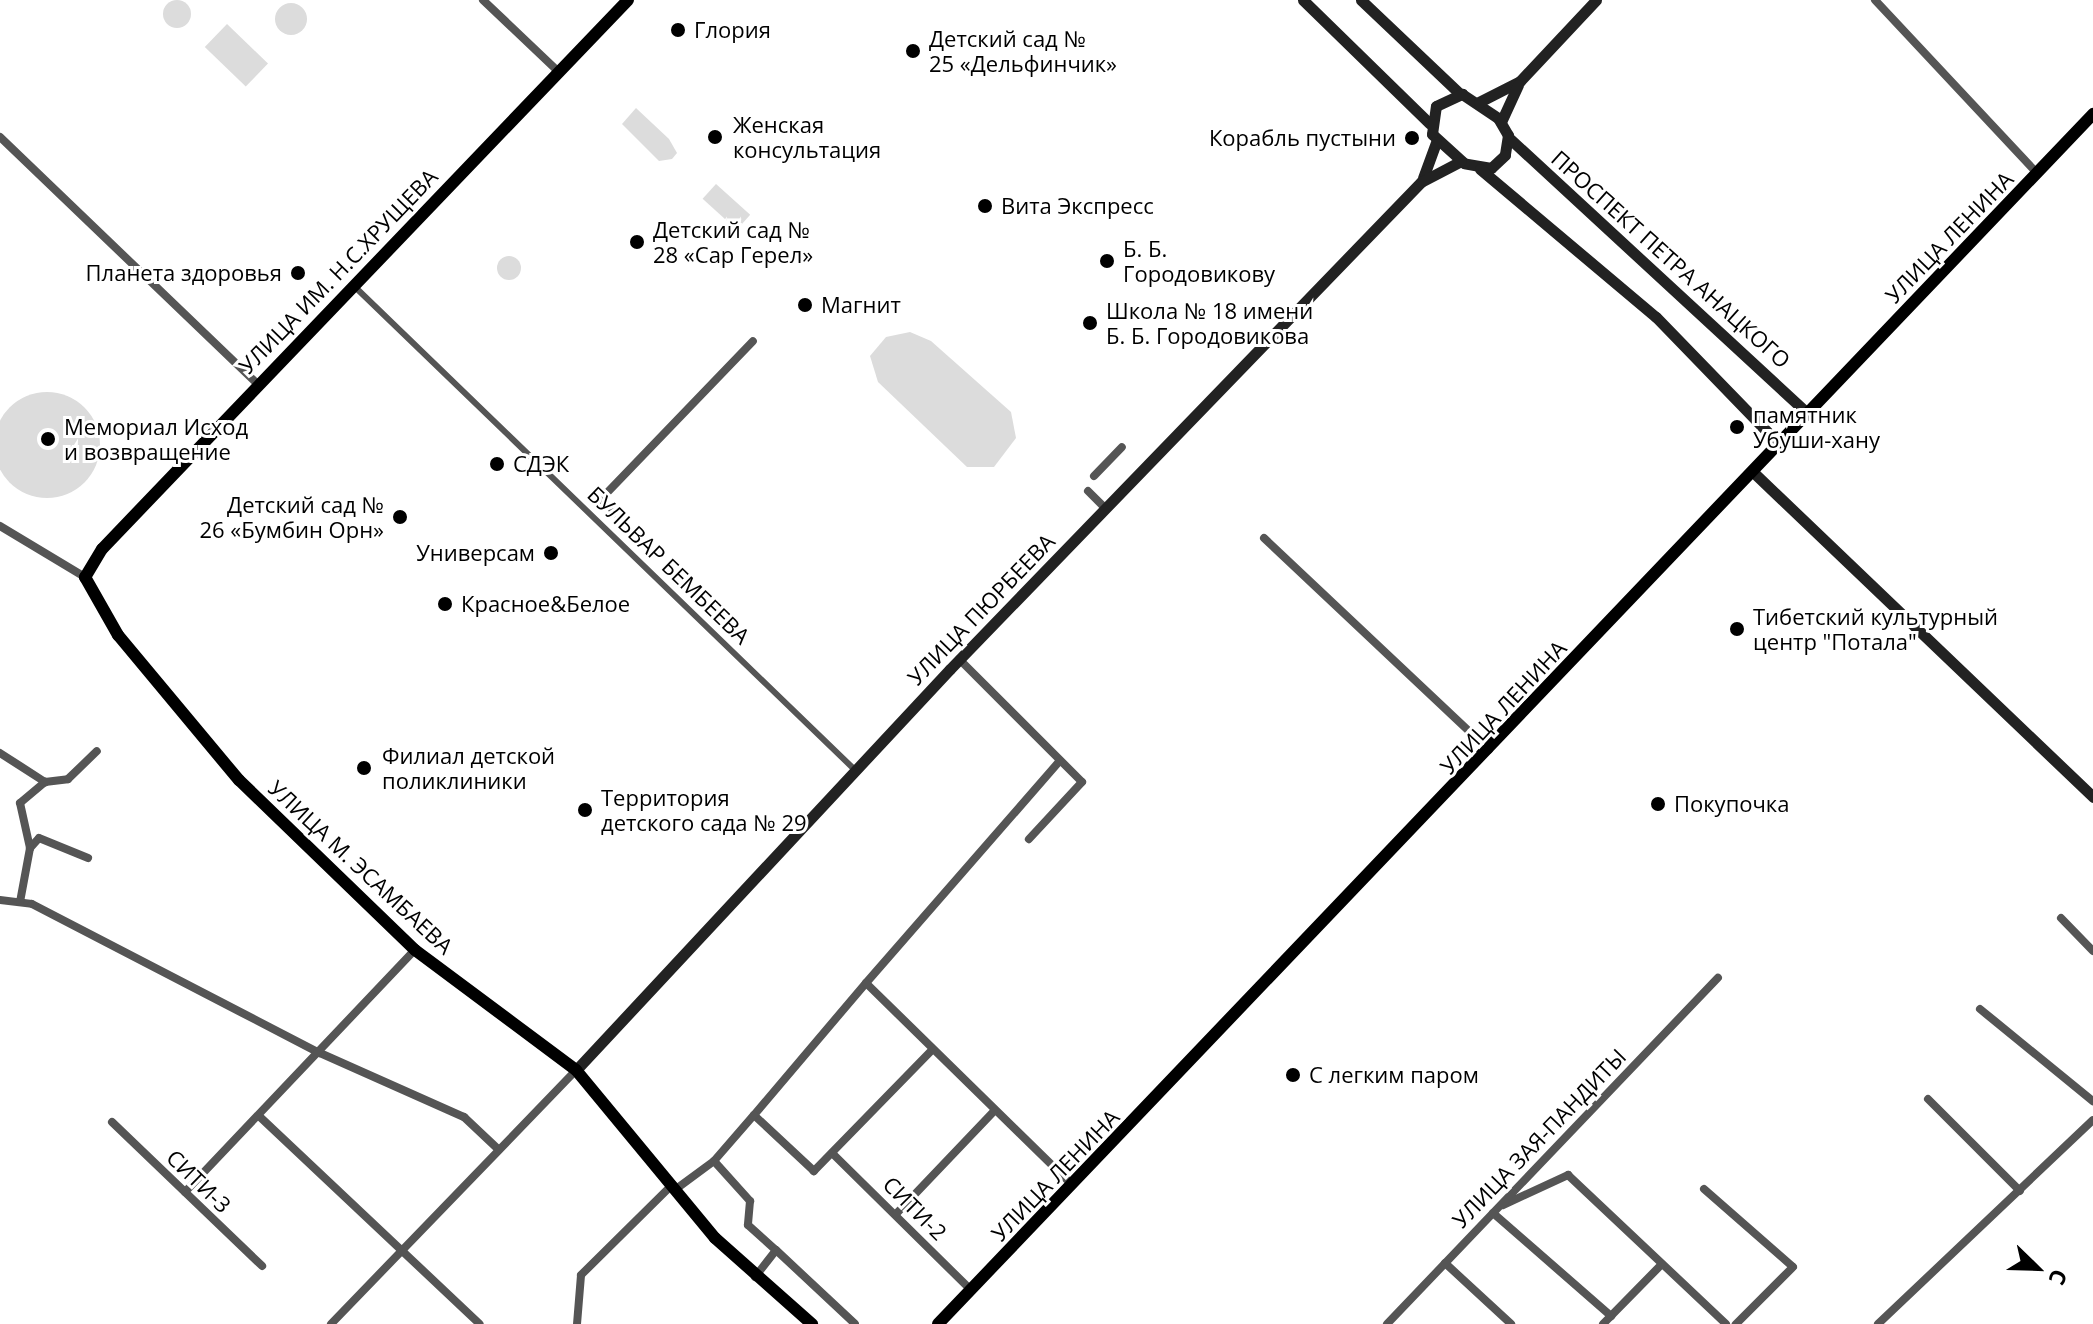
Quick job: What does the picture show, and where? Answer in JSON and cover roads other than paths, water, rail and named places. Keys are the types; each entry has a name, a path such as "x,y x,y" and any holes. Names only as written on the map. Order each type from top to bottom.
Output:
{"main road":[{"name":"УЛИЦА ИМ. Н.С.ХРУЩЕВА","path":"85,577 102,549 628,0"},
{"path":"1303,0 1430,124 1436,142 1461,161 1480,169 1656,317 1778,443"},
{"path":"1361,0 1460,94 1479,102 1501,122 1508,137 1499,163 1480,169"},
{"path":"1501,122 1520,81 1596,0"},
{"path":"1479,102 1520,81"},
{"path":"1430,124 1436,106 1460,94"},
{"name":"УЛИЦА ЛЕНИНА","path":"938,1324 1490,750 2093,114"},
{"name":"ПРОСПЕКТ ПЕТРА АНАЦКОГО","path":"1508,137 1807,413"},
{"path":"1421,182 1436,142"},
{"path":"1421,182 1461,161"},
{"name":"УЛИЦА ПЮРБЕЕВА","path":"576,1070 959,659 1421,182"},
{"path":"1752,471 2093,797"},
{"name":"УЛИЦА М. ЭСАМБАЕВА","path":"85,577 118,635 239,780 415,950 576,1070 755,1277 812,1324"}],"street":[{"path":"483,0 559,72"},
{"path":"1875,0 2037,173"},
{"path":"0,137 258,384"},
{"name":"БУЛЬВАР БЕМБЕЕВА","path":"354,286 855,770"},
{"name":"БУЛЬВАР БЕМБЕЕВА","path":"619,516 601,499 753,341"},
{"path":"1094,476 1122,447"},
{"path":"1088,491 1106,509"},
{"path":"0,526 85,577"},
{"path":"1264,538 1490,750"},
{"path":"959,659 1082,782 1029,839"},
{"path":"20,902 30,848 20,803 45,782 68,779 97,751"},
{"path":"0,753 45,782"},
{"path":"577,1324 581,1275 674,1186 714,1161 1060,761"},
{"path":"30,848 39,838 88,858"},
{"path":"0,900 20,902 320,1053 464,1117 498,1149"},
{"path":"2061,918 2093,951"},
{"path":"185,1192 415,950"},
{"name":"УЛИЦА ЗАЯ-ПАНДИТЫ","path":"1391,1323 1718,978"},
{"path":"866,983 931,1051 1072,1185"},
{"path":"1980,1009 2093,1101"},
{"path":"754,1115 814,1171 931,1051"},
{"path":"331,1324 576,1070"},
{"path":"1928,1099 2020,1191"},
{"path":"896,1214 994,1111"},
{"path":"259,1116 480,1324"},
{"path":"1878,1324 2093,1120"},
{"name":"СИТИ-3","path":"112,1122 262,1266"},
{"name":"СИТИ-2","path":"832,1153 971,1290"},
{"path":"714,1161 750,1201 748,1225 855,1324"},
{"path":"1611,1316 1496,1210 1568,1175 1726,1324"},
{"path":"1704,1189 1793,1267 1736,1324"},
{"path":"755,1277 776,1250"},
{"path":"1445,1263 1511,1324"},
{"path":"1603,1324 1661,1265"}],"place":[{"name":"Глория","path":"678,30"},
{"name":"Детский сад № 25 «Дельфинчик»","path":"913,51"},
{"name":"Женская консультация","path":"715,137"},
{"name":"Корабль пустыни","path":"1412,138"},
{"name":"Вита Экспресс","path":"985,206"},
{"name":"Детский сад № 28 «Сар Герел»","path":"637,242"},
{"name":"Б. Б. Городовикову","path":"1107,261"},
{"name":"Планета здоровья","path":"298,273"},
{"name":"Магнит","path":"805,305"},
{"name":"Школа № 18 имени Б. Б. Городовикова","path":"1090,323"},
{"name":"памятник Убуши-хану","path":"1737,427"},
{"name":"Мемориал Исход и возвращение","path":"48,439"},
{"name":"СДЭК","path":"497,464"},
{"name":"Детский сад № 26 «Бумбин Орн»","path":"400,517"},
{"name":"Универсам","path":"551,553"},
{"name":"Красное&Белое","path":"445,604"},
{"name":"Тибетский культурный центр \"Потала\"","path":"1737,629"},
{"name":"Филиал детской поликлиники","path":"364,768"},
{"name":"Покупочка","path":"1658,804"},
{"name":"Территория детского сада № 29","path":"585,810"},
{"name":"С легким паром","path":"1293,1075"}]}
